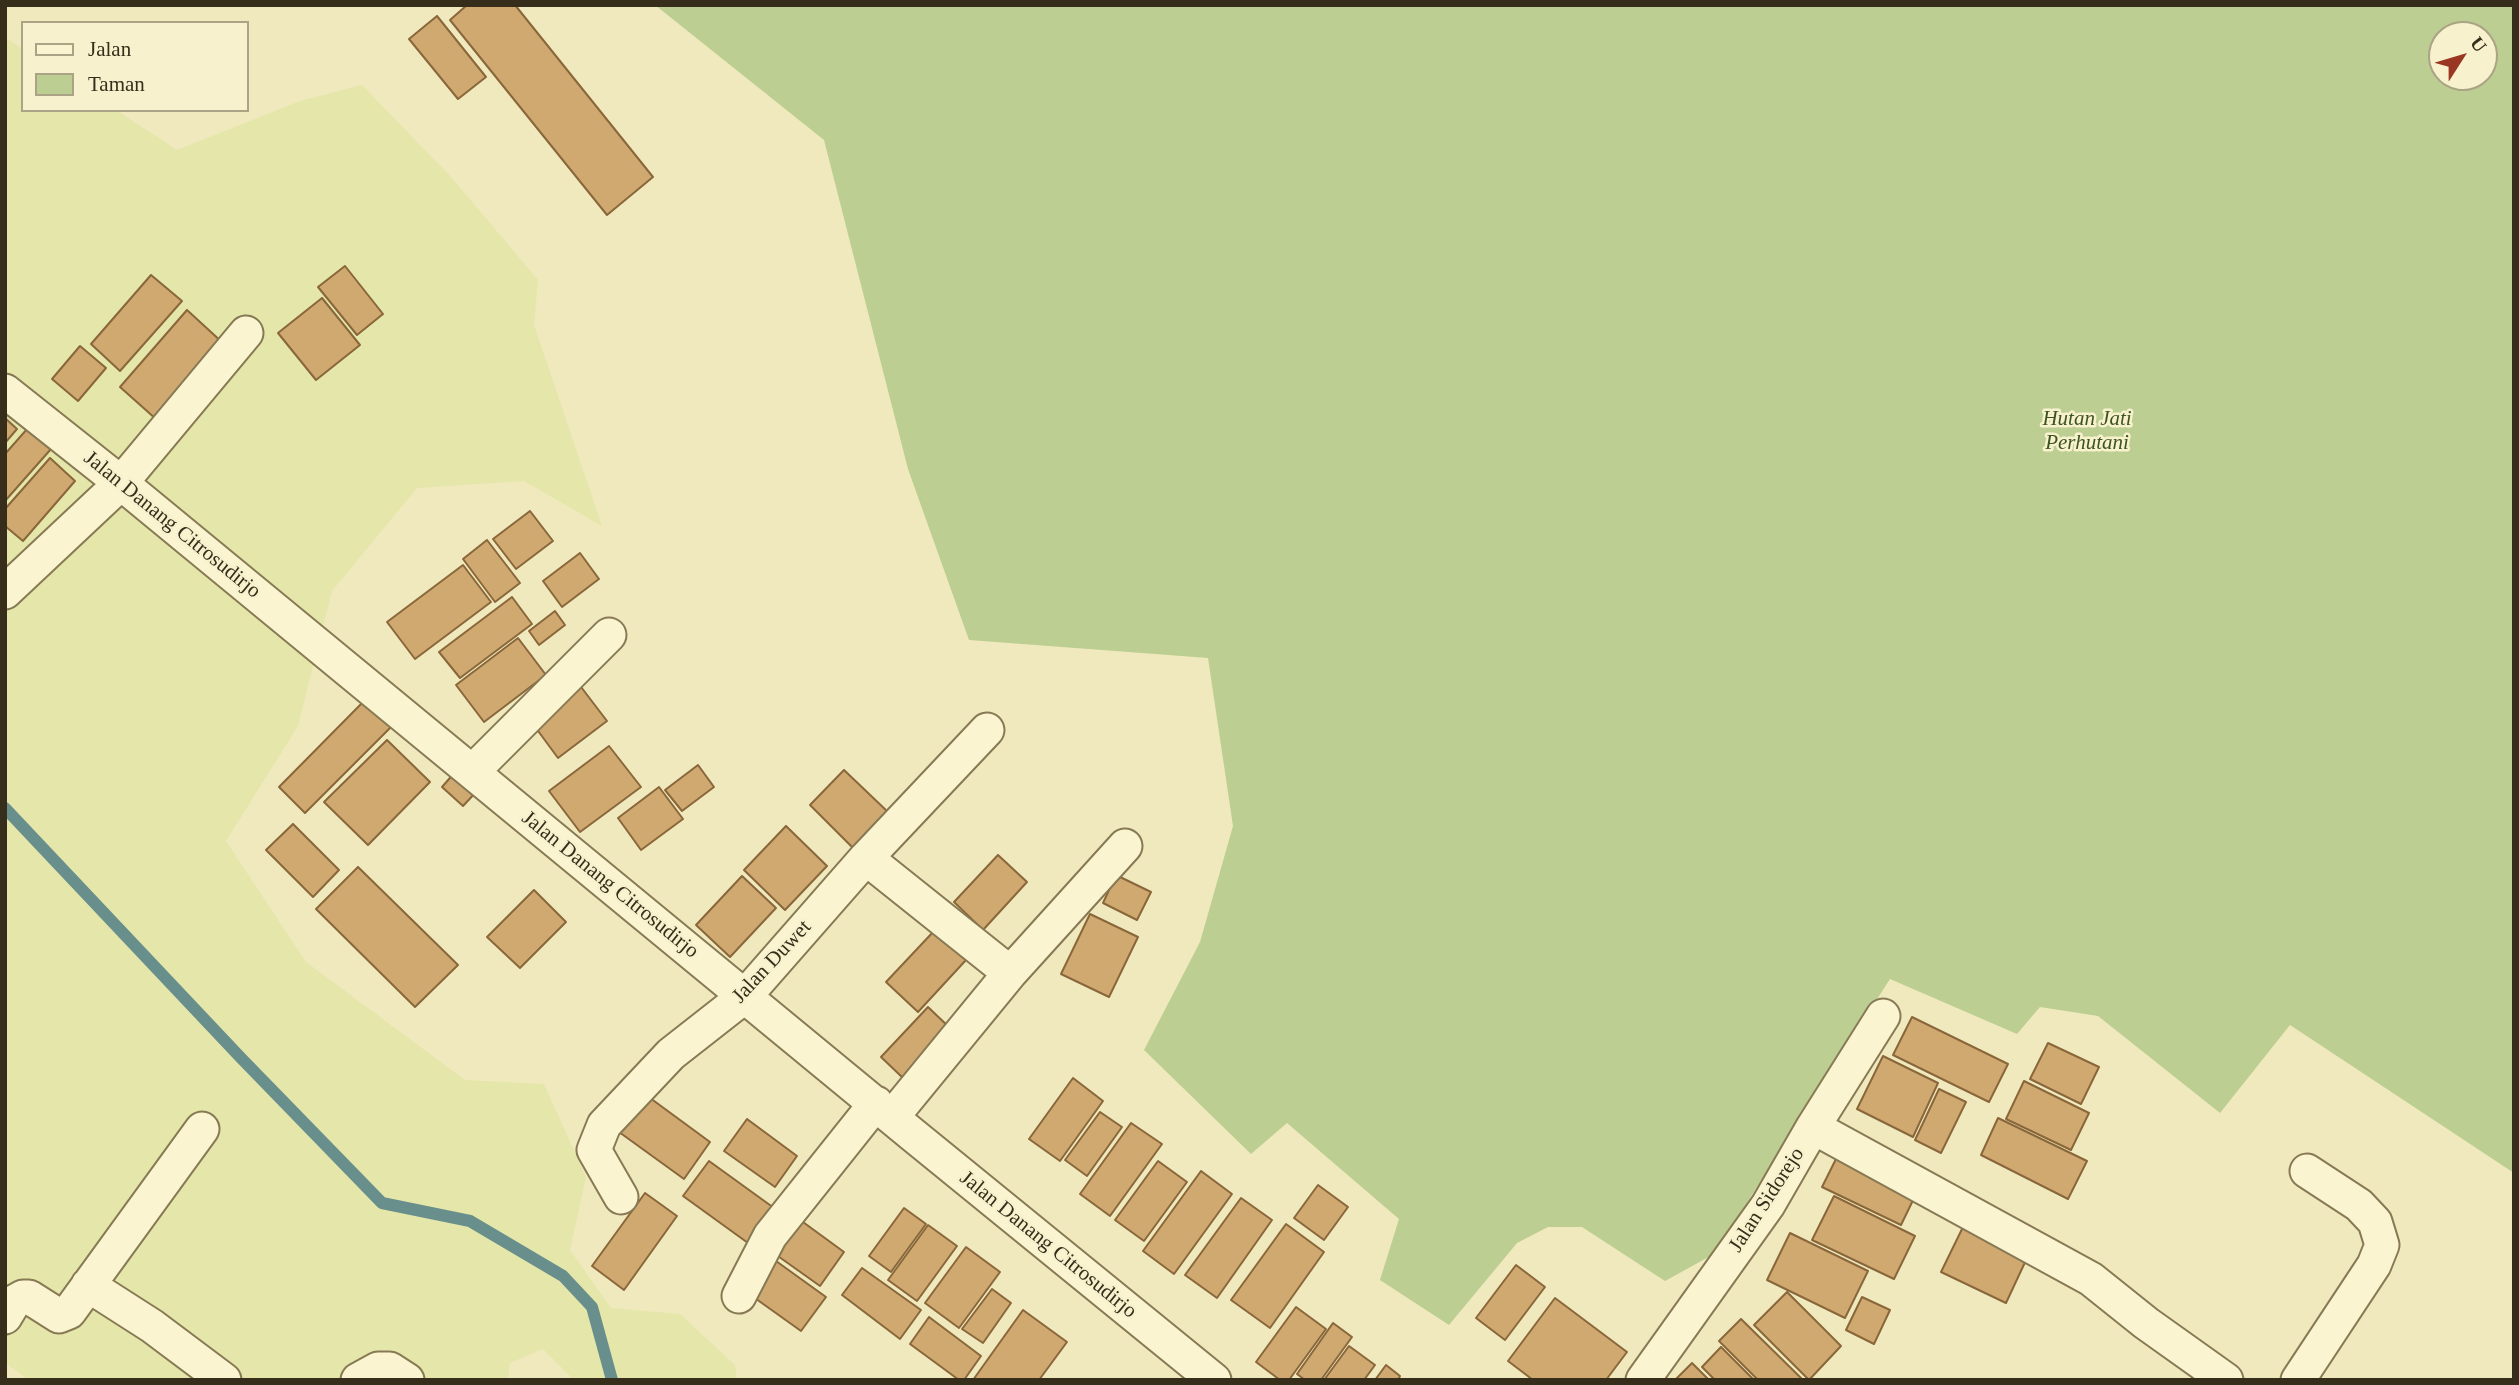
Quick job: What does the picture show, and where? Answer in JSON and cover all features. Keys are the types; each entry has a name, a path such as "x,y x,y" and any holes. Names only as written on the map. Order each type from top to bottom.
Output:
{"street":[{"path":"5,592 121,483 246,333"},
{"name":"Jalan Danang Citrosudirjo","path":"5,391 121,483 1214,1380"},
{"path":"472,772 609,635"},
{"name":"Jalan Duwet","path":"621,1197 594,1150 604,1125 671,1054 745,996 866,858 987,730"},
{"path":"739,1296 770,1236 1125,846"},
{"path":"866,858 1010,973"},
{"name":"Jalan Sidorejo","path":"1643,1380 1768,1205 1813,1127 1883,1016"},
{"path":"1813,1127 2091,1279 2146,1323 2226,1380"},
{"path":"5,1317 14,1302 23,1297 29,1297 59,1316 69,1312 202,1129"},
{"path":"2298,1380 2374,1265 2382,1245 2375,1222 2359,1205 2307,1171"},
{"path":"88,1285 152,1326 224,1380"},
{"path":"358,1380 378,1368 390,1369 407,1380"}],"green space":[{"name":"Hutan Jati Perhutani","path":"655,5 2514,5 2514,1173 2290,1025 2220,1113 2098,1016 2040,1007 2017,1034 1890,979 1714,1254 1665,1281 1582,1227 1548,1227 1517,1243 1449,1325 1380,1280 1399,1219 1287,1123 1251,1154 1144,1050 1200,942 1233,826 1208,658 969,640 908,469 824,140"},
{"path":"5,38 21,48 21,112 119,112 177,150 300,101 362,85 452,178 538,280 534,325 602,526 524,481 417,488 332,591 298,726 226,841 306,962 465,1080 544,1084 586,1177 570,1250 611,1308 680,1314 735,1365 737,1380 574,1380 543,1349 510,1363 508,1380 29,1380 5,1363"}],"building":[{"path":"467,5 515,5 653,177 607,215 450,20"},
{"path":"437,16 486,77 458,99 409,39"},
{"path":"345,266 383,314 357,335 318,287"},
{"path":"151,275 182,301 120,371 91,344"},
{"path":"322,298 360,345 316,380 278,333"},
{"path":"187,310 224,344 157,420 120,387"},
{"path":"80,346 106,368 78,401 52,379"},
{"path":"5,418 17,429 5,443"},
{"path":"28,428 51,449 5,501 5,454"},
{"path":"50,458 75,481 23,541 5,526 5,509"},
{"path":"530,511 553,541 516,569 493,539"},
{"path":"487,540 520,583 495,602 463,559"},
{"path":"580,553 599,579 562,607 543,581"},
{"path":"463,565 491,602 415,659 387,622"},
{"path":"512,597 532,624 460,678 439,652"},
{"path":"555,611 565,625 539,645 529,631"},
{"path":"518,638 546,675 484,722 456,685"},
{"path":"578,683 607,721 558,758 530,720"},
{"path":"367,698 394,724 305,813 279,787"},
{"path":"387,740 430,782 368,845 324,802"},
{"path":"609,746 641,787 580,832 549,791"},
{"path":"698,765 714,787 682,811 665,790"},
{"path":"844,770 888,812 853,848 810,805"},
{"path":"456,771 477,791 463,806 442,787"},
{"path":"659,787 683,819 641,850 618,818"},
{"path":"293,824 339,870 313,897 266,850"},
{"path":"786,826 827,866 785,910 744,870"},
{"path":"998,855 1027,882 983,930 954,902"},
{"path":"358,867 458,965 415,1007 316,909"},
{"path":"1116,875 1151,892 1137,920 1103,903"},
{"path":"742,876 776,908 730,957 696,925"},
{"path":"534,890 566,922 520,968 487,937"},
{"path":"1090,914 1138,937 1109,997 1061,974"},
{"path":"934,931 966,960 918,1012 886,982"},
{"path":"928,1007 951,1029 904,1079 881,1057"},
{"path":"1912,1017 2008,1064 1989,1102 1893,1055"},
{"path":"2048,1043 2099,1067 2081,1104 2030,1079"},
{"path":"1883,1056 1938,1083 1913,1137 1857,1109"},
{"path":"1073,1078 1103,1101 1060,1161 1029,1139"},
{"path":"2024,1081 2089,1113 2071,1150 2006,1119"},
{"path":"1939,1089 1966,1102 1941,1153 1915,1140"},
{"path":"646,1095 710,1142 684,1179 619,1132"},
{"path":"1100,1112 1122,1127 1087,1176 1065,1160"},
{"path":"1998,1118 2087,1161 2068,1199 1981,1155"},
{"path":"747,1119 797,1156 775,1187 724,1151"},
{"path":"1131,1123 1162,1144 1110,1216 1080,1194"},
{"path":"1839,1153 1917,1192 1901,1225 1822,1187"},
{"path":"709,1161 774,1208 748,1243 683,1196"},
{"path":"1158,1161 1187,1182 1144,1241 1115,1220"},
{"path":"1201,1171 1232,1194 1174,1274 1143,1251"},
{"path":"1318,1185 1348,1207 1324,1240 1294,1218"},
{"path":"645,1193 677,1216 624,1290 592,1266"},
{"path":"1834,1196 1915,1236 1894,1279 1812,1240"},
{"path":"1241,1198 1272,1220 1217,1298 1185,1275"},
{"path":"904,1208 926,1224 891,1272 869,1256"},
{"path":"792,1214 844,1252 820,1286 768,1249"},
{"path":"1286,1224 1324,1252 1270,1328 1231,1300"},
{"path":"928,1225 957,1246 917,1301 888,1280"},
{"path":"1963,1227 2027,1258 2006,1303 1941,1272"},
{"path":"1790,1233 1868,1271 1845,1318 1767,1280"},
{"path":"966,1247 1000,1272 959,1328 925,1303"},
{"path":"776,1261 826,1297 801,1331 752,1296"},
{"path":"1516,1265 1545,1287 1505,1340 1476,1318"},
{"path":"862,1268 921,1310 900,1339 842,1295"},
{"path":"992,1289 1011,1303 983,1343 962,1329"},
{"path":"1787,1292 1841,1346 1809,1380 1754,1325"},
{"path":"1862,1297 1890,1310 1874,1344 1846,1330"},
{"path":"1555,1298 1627,1352 1606,1380 1533,1380 1508,1361"},
{"path":"1296,1307 1326,1329 1289,1380 1280,1380 1256,1362"},
{"path":"1023,1310 1067,1342 1039,1380 973,1380"},
{"path":"929,1317 981,1356 964,1380 959,1380 910,1344"},
{"path":"1741,1319 1801,1378 1800,1380 1758,1380 1719,1341"},
{"path":"1333,1323 1352,1337 1321,1380 1305,1380 1297,1374"},
{"path":"1349,1346 1375,1365 1364,1380 1324,1380"},
{"path":"1721,1347 1754,1380 1715,1380 1702,1367"},
{"path":"1692,1363 1709,1380 1675,1380"},
{"path":"1386,1365 1400,1376 1398,1380 1375,1380"}],"waterway":[{"path":"5,808 382,1203 470,1221 563,1276 592,1307 612,1380"}]}
